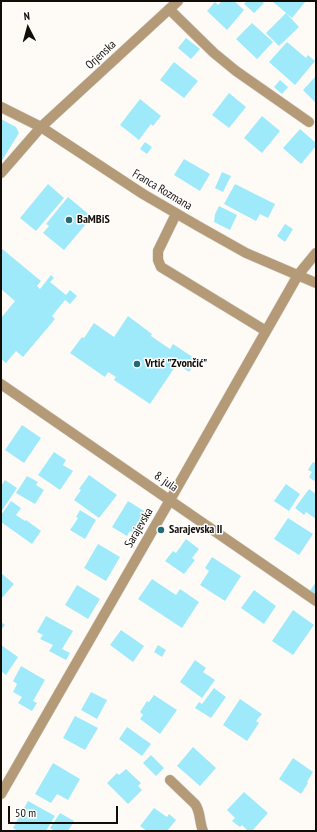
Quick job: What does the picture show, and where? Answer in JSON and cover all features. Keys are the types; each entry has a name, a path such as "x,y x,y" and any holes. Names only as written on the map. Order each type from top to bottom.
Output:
{"street":[{"name":"Orjenska","path":"1,173 41,127 178,1"},
{"path":"169,10 236,71 309,122"},
{"name":"Franca Rozmana","path":"1,107 41,127 136,190 176,214 246,253 316,283"},
{"path":"176,214 158,251 158,260 161,267 266,331"},
{"name":"Sarajevska","path":"1,794 298,275 316,254"},
{"name":"8. jula","path":"1,384 316,601"},
{"path":"170,780 198,808 200,815 200,830"}],"building":[{"path":"222,1 234,1 244,10 227,30 207,11 215,2 218,5"},
{"path":"247,1 262,1 264,3 254,13 244,4"},
{"path":"272,1 306,1 292,18"},
{"path":"286,13 299,27 279,46 266,33"},
{"path":"252,23 273,42 257,59 236,39"},
{"path":"186,38 200,49 191,59 178,48"},
{"path":"287,42 306,58 308,55 315,61 295,85 269,62"},
{"path":"174,62 198,81 184,98 160,80"},
{"path":"316,76 316,103 303,90"},
{"path":"280,80 288,87 282,94 274,87"},
{"path":"229,93 246,107 229,128 212,115"},
{"path":"140,99 161,116 153,126 151,124 139,140 120,125"},
{"path":"262,116 280,131 262,153 244,138"},
{"path":"1,119 16,127 19,133 1,162"},
{"path":"300,129 316,143 316,146 301,164 283,148"},
{"path":"145,142 152,147 147,154 140,149"},
{"path":"184,159 210,174 200,191 174,175"},
{"path":"222,172 231,176 223,192 215,188"},
{"path":"48,184 64,198 36,231 20,218"},
{"path":"235,184 275,204 268,218 260,214 256,221 224,204"},
{"name":"BaMBiS","path":"68,197 92,217 64,250 43,233 49,226 46,224"},
{"path":"219,206 237,215 230,230 214,222 215,214"},
{"path":"285,224 293,229 285,242 277,236"},
{"path":"1,248 41,281 37,286 40,289 51,275 54,278 50,282 66,295 70,290 77,296 70,304 65,300 52,316 55,319 23,357 16,351 6,363 1,359 1,318 15,301 1,289"},
{"path":"128,316 152,334 151,336 170,349 173,344 197,360 189,372 177,364 150,404 114,380 116,377 108,372 105,377 70,353 82,337 84,338 94,323 114,337"},
{"path":"22,425 41,438 24,463 5,450"},
{"path":"54,452 66,460 63,465 73,471 60,490 38,475"},
{"path":"313,462 316,464 316,478 314,481 309,477 312,472 308,470"},
{"path":"89,475 117,495 99,518 74,500 81,490 79,489"},
{"path":"27,476 38,482 36,485 44,490 35,504 16,493"},
{"path":"5,480 17,488 1,512 1,486"},
{"path":"286,484 300,494 289,511 274,501"},
{"path":"309,489 316,494 316,519 306,512 304,515 295,508"},
{"path":"11,501 21,508 16,515 41,531 32,544 1,522 1,515"},
{"path":"128,501 149,514 136,534 130,531 127,536 112,527"},
{"path":"80,510 96,520 85,539 70,530 78,518 76,517"},
{"path":"288,518 313,534 299,555 274,539"},
{"path":"186,539 199,549 192,558 195,560 184,574 165,561 173,551 176,553"},
{"path":"98,544 120,557 106,581 84,568"},
{"path":"212,557 241,576 225,601 200,585 209,571 205,568"},
{"path":"1,573 14,584 1,599"},
{"path":"152,579 176,595 180,589 199,602 182,628 138,599"},
{"path":"316,582 316,597 309,592"},
{"path":"77,585 100,599 88,619 65,605"},
{"path":"254,590 276,606 264,624 241,608"},
{"path":"293,610 314,625 293,655 272,641"},
{"path":"46,616 73,631 62,649 70,653 66,660 49,651 53,645 40,639 43,635 37,632"},
{"path":"1,622 5,625 1,630"},
{"path":"121,630 144,646 133,662 110,645"},
{"path":"1,645 18,657 6,675 1,671"},
{"path":"158,645 166,650 162,657 154,652"},
{"path":"195,660 206,668 203,672 215,680 202,698 180,682"},
{"path":"21,666 45,680 33,701 37,703 32,711 18,703 22,697 13,692 17,684 13,681"},
{"path":"214,688 226,697 211,718 195,708 199,702 202,704"},
{"path":"91,692 107,700 97,719 81,710"},
{"path":"154,695 177,710 160,734 140,719 143,715 140,712 147,701 149,702"},
{"path":"240,699 262,714 256,721 259,723 247,741 223,725"},
{"path":"75,716 98,728 85,750 63,738"},
{"path":"127,727 151,744 142,756 119,739"},
{"path":"193,747 216,768 200,786 177,766"},
{"path":"151,755 164,768 156,776 143,763"},
{"path":"293,758 313,772 301,794 279,779"},
{"path":"53,763 80,779 68,800 57,794 51,803 35,794"},
{"path":"126,769 141,783 138,786 142,790 128,804 107,783 117,773 119,775"},
{"path":"244,792 268,813 252,831 248,831 242,825 240,827 232,821 235,818 227,810"},
{"path":"28,801 55,816 46,831 18,831 13,828"},
{"path":"154,808 167,817 169,814 176,820 167,831 147,831 140,826"},
{"path":"60,813 74,821 68,831 55,831 50,828"}],"place":[{"name":"BaMBiS","path":"69,220"},
{"name":"Vrtić \"Zvončić\"","path":"137,364"},
{"name":"Sarajevska II","path":"161,530"}]}
